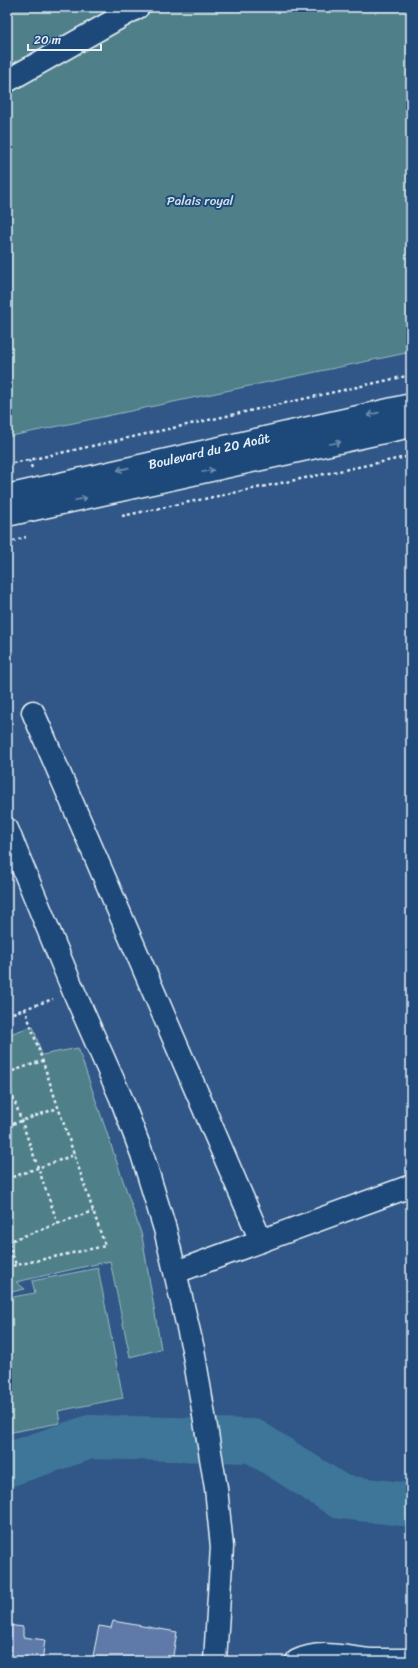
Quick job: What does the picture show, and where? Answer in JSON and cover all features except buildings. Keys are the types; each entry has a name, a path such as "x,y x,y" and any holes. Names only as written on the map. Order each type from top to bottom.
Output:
{"street":[{"path":"7,81 138,7"},
{"name":"Boulevard du 20 Août","path":"7,496 411,405"},
{"name":"Boulevard du 20 Août","path":"7,515 411,426"},
{"path":"33,712 261,1241"},
{"path":"7,829 142,1154 165,1229 176,1272 193,1349 216,1488 222,1548 215,1661"},
{"path":"176,1272 411,1186"},
{"path":"298,1661 314,1655 336,1655 372,1660 411,1660"}],"path":[{"path":"7,464 411,375"},
{"path":"115,517 411,456"},
{"path":"29,460 38,488"},
{"path":"7,1015 74,992"},
{"path":"7,1267 104,1246 25,1009"},
{"path":"7,1074 42,1061"},
{"path":"7,1080 58,1224"},
{"path":"7,1126 58,1108"},
{"path":"7,1179 74,1155"},
{"path":"8,1242 93,1211"},
{"path":"7,1238 16,1265"}],"green space":[{"name":"Palais royal","path":"7,7 411,7 411,352 7,437"},
{"path":"33,1026 42,1055 78,1048 142,1236 161,1349 130,1357 110,1261 16,1282 25,1289 7,1293 7,1035"},
{"path":"98,1268 123,1398 58,1411 60,1423 7,1433 7,1298 35,1293 32,1281"}],"waterway":[{"path":"7,1465 90,1437 253,1441 341,1497 411,1505"}]}
